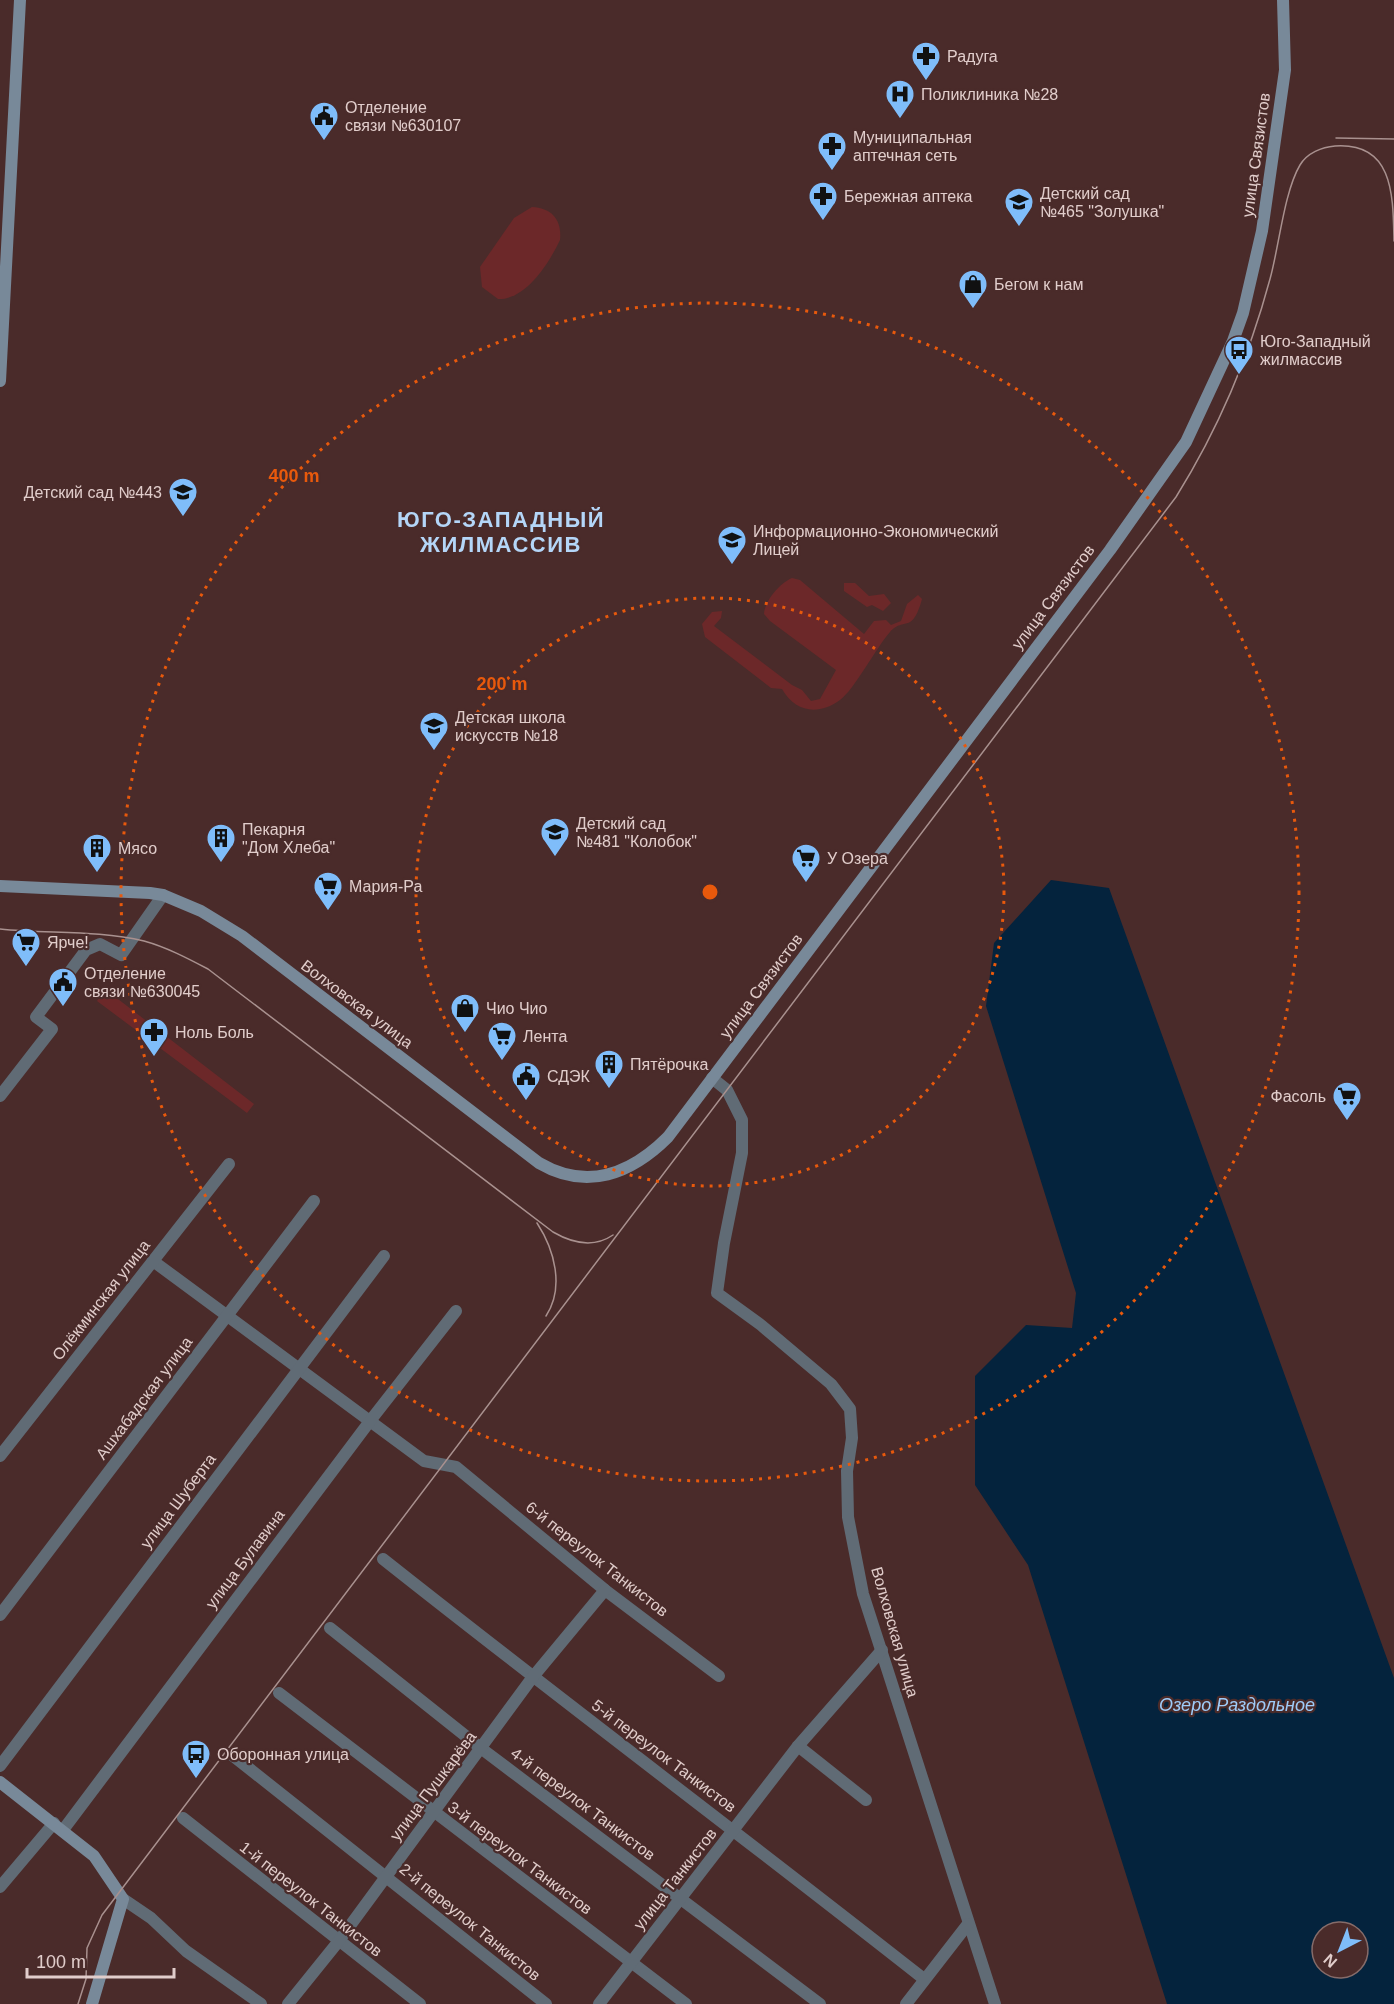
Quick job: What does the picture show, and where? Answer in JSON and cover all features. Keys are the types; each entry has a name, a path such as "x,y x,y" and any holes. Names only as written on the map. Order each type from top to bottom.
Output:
{"main road":[{"path":"0,381 20,0"},
{"name":"улица Связистов","path":"668,1137 1110,549 1186,442 1233,341 1243,313 1262,231 1285,70 1283,0"},
{"name":"Волховская улица","path":"0,886 133,891 163,895 201,911 242,936 538,1163 555,1172 588,1178 617,1171 647,1158 668,1137"},
{"path":"0,1782 59,1826 94,1856 123,1899 92,2004"}],"street":[{"path":"0,1096 52,1029 36,1017 86,950 99,944 121,955 163,895"},
{"name":"Волховская улица","path":"712,1078 727,1090 742,1120 742,1153 717,1293 762,1325 831,1383 850,1409 852,1438 847,1471 848,1517 864,1594 995,2004"},
{"name":"Олёкминская улица","path":"0,1456 229,1164"},
{"name":"Ашхабадская улица","path":"0,1615 314,1201"},
{"name":"улица Шуберта","path":"0,1766 298,1367 384,1256"},
{"path":"153,1261 370,1420"},
{"name":"улица Булавина","path":"0,1887 59,1826 456,1311"},
{"name":"6-й переулок Танкистов","path":"370,1420 424,1461 456,1467 605,1590 719,1676"},
{"name":"5-й переулок Танкистов","path":"384,1559 532,1678 734,1829 924,1979"},
{"name":"улица Пушкарёва","path":"288,2004 338,1942 532,1678 605,1590"},
{"name":"4-й переулок Танкистов","path":"330,1628 482,1749 819,2004"},
{"name":"улица Танкистов","path":"599,2004 798,1746 882,1650"},
{"name":"3-й переулок Танкистов","path":"279,1693 686,2004"},
{"path":"798,1746 866,1800"},
{"name":"2-й переулок Танкистов","path":"232,1755 546,2004"},
{"name":"1-й переулок Танкистов","path":"183,1818 338,1942 420,2004"},
{"path":"123,1899 151,1918 186,1951 261,2004"},
{"path":"906,2004 968,1924"}],"shaded area":[{"path":"532,207 545,210 554,216 559,227 560,240 543,269 527,287 508,298 498,299 482,287 480,267 514,218"},
{"path":"792,578 800,580 864,634 874,621 886,620 891,625 901,621 907,604 918,595 922,599 915,617 890,632 846,695 832,705 815,710 793,703 782,689 771,688 705,637 702,624 712,612 722,611 721,618 714,626 792,685 802,690 811,701 820,699 836,670 770,621 764,614 767,603 774,593"},
{"path":"844,583 855,583 869,596 884,594 891,603 883,611 872,605 867,607 844,591"},
{"path":"105,989 254,1104 247,1113 97,1001"}],"water":[{"name":"Озеро Раздольное","path":"1051,880 1109,888 1394,1678 1394,2004 1167,2004 1028,1565 975,1485 975,1376 1026,1325 1072,1328 1076,1293 986,1006 994,943"}],"tram line":[{"path":"1336,138 1394,139"},
{"path":"78,2004 86,1979 87,1948 102,1915 1176,497 1206,445 1242,364 1262,308 1294,176 1303,161 1315,151 1335,146 1354,147 1369,153 1379,162 1386,175 1393,207 1394,241"},
{"path":"0,929 126,938 152,943 192,961 208,969 553,1232 568,1239 591,1243 613,1235"},
{"path":"537,1223 548,1244 555,1268 555,1293 546,1316"}],"place":[{"name":"Радуга","path":"926,82"},
{"name":"Поликлиника №28","path":"900,120"},
{"name":"Отделение связи №630107","path":"324,142"},
{"name":"Муниципальная аптечная сеть","path":"832,172"},
{"name":"Бережная аптека","path":"823,222"},
{"name":"Детский сад №465 \"Золушка\"","path":"1019,228"},
{"name":"Бегом к нам","path":"973,310"},
{"name":"Юго-Западный жилмассив","path":"1239,376"},
{"name":"Детский сад №443","path":"183,518"},
{"name":"Информационно-Экономический Лицей","path":"732,566"},
{"name":"Детская школа искусств №18","path":"434,752"},
{"name":"Детский сад №481 \"Колобок\"","path":"555,858"},
{"name":"Пекарня \"Дом Хлеба\"","path":"221,864"},
{"name":"Мясо","path":"97,874"},
{"name":"У Озера","path":"806,884"},
{"name":"Мария-Ра","path":"328,912"},
{"name":"Ярче!","path":"26,968"},
{"name":"Отделение связи №630045","path":"63,1008"},
{"name":"Чио Чио","path":"465,1034"},
{"name":"Ноль Боль","path":"154,1058"},
{"name":"Лента","path":"502,1062"},
{"name":"Пятёрочка","path":"609,1090"},
{"name":"СДЭК","path":"526,1102"},
{"name":"Фасоль","path":"1347,1122"},
{"name":"Оборонная улица","path":"196,1780"}],"district":[{"name":"ЮГО-ЗАПАДНЫЙ ЖИЛМАССИВ","path":"501,532"}]}
